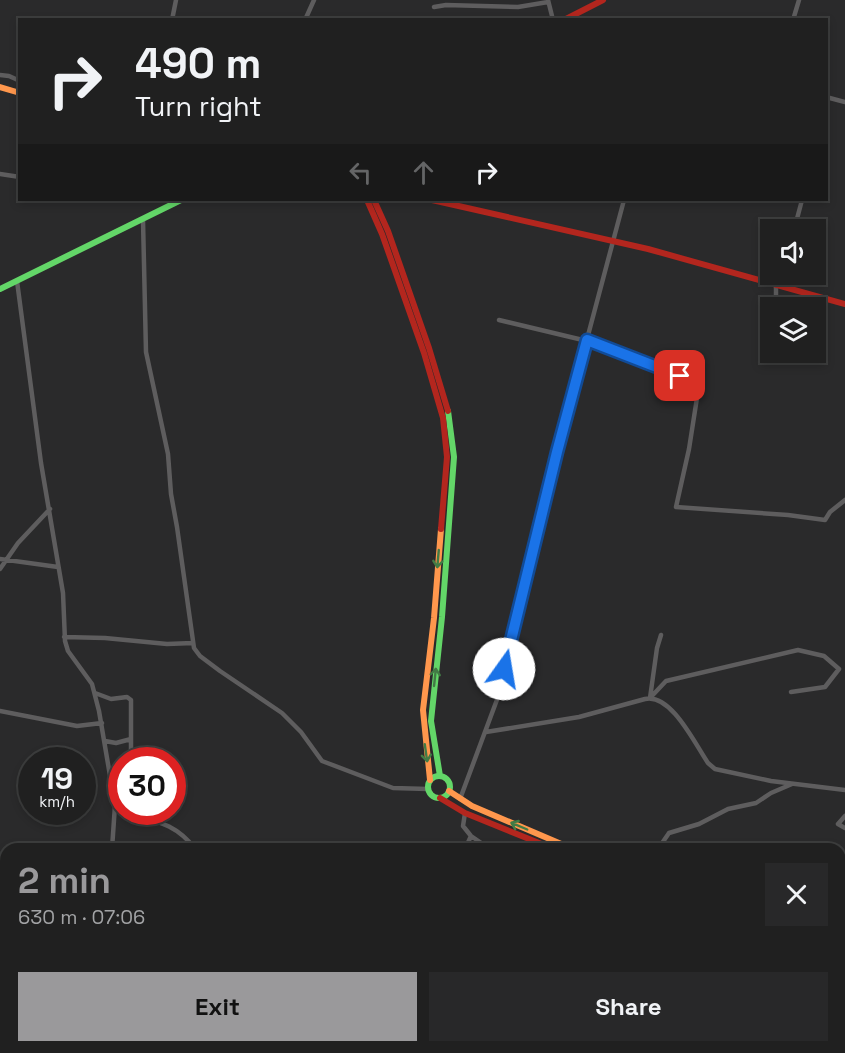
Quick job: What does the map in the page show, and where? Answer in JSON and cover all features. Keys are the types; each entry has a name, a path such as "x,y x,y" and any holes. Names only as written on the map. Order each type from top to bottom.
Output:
{"street":[{"path":"172,18 176,0"},
{"path":"306,18 314,0"},
{"path":"568,18 603,0"},
{"path":"794,18 799,0"},
{"path":"434,7 446,5 518,7 548,1 552,18"},
{"path":"0,75 18,80"},
{"path":"0,87 18,92"},
{"path":"828,97 845,102"},
{"path":"0,174 18,177"},
{"path":"0,289 179,201"},
{"path":"367,201 424,359 446,435 447,457 435,606 423,710 430,780 428,789 432,796 440,798 465,813 539,843"},
{"path":"374,201 438,379 454,446 442,617 430,721 440,776"},
{"path":"436,201 614,241 760,280"},
{"path":"460,799 498,697 557,452 624,201"},
{"path":"797,219 802,201"},
{"path":"143,220 147,356 168,454 171,494 192,643 200,656 282,713 295,725 322,761 393,788 428,789"},
{"path":"16,281 41,463 63,592 64,637 68,651 86,675 94,692 108,761"},
{"path":"777,297 778,285 845,304"},
{"path":"499,320 587,340 699,385 689,449 676,507 825,520 830,512 845,500"},
{"path":"0,569 2,560 50,509"},
{"path":"2,560 58,567"},
{"path":"650,698 661,635"},
{"path":"64,637 105,638 166,644 192,643"},
{"path":"650,698 666,681 798,650 824,656 839,669 825,687 791,692"},
{"path":"94,692 111,699 127,697 131,699 131,747"},
{"path":"486,732 579,717 650,698 662,701 672,710 714,769 792,784 845,790"},
{"path":"0,711 77,726 102,723"},
{"path":"105,741 117,743 131,739"},
{"path":"430,780 440,776 446,778 449,791"},
{"path":"662,843 669,833 699,824 728,809 756,803 771,793 792,784"},
{"path":"449,791 472,806 559,843"},
{"path":"440,798 449,791"},
{"path":"465,813 462,820 463,826 471,836 481,843"},
{"path":"845,816 838,824 845,828"},
{"path":"112,843 113,825"},
{"path":"167,825 180,832 190,843"},
{"path":"468,843 471,836"}],"traffic: fast":[{"path":"0,289 179,201"},
{"path":"440,776 431,721 442,617 454,457 448,411"},
{"path":"439,776 447,779 450,787 447,795 439,798 431,795 428,787 431,779 439,776"}],"traffic: slow":[{"path":"0,87 18,92"},
{"path":"430,780 423,710 434,618 441,529"},
{"path":"449,791 472,806 559,843"}],"traffic: jam":[{"path":"568,18 603,0"},
{"path":"367,201 382,234 424,353 443,418 447,457 441,529"},
{"path":"374,201 388,231 429,348 448,411"},
{"path":"436,201 648,249 845,304"},
{"path":"440,798 465,813 539,843"}],"route":[{"path":"504,669 587,340 680,376"}]}
